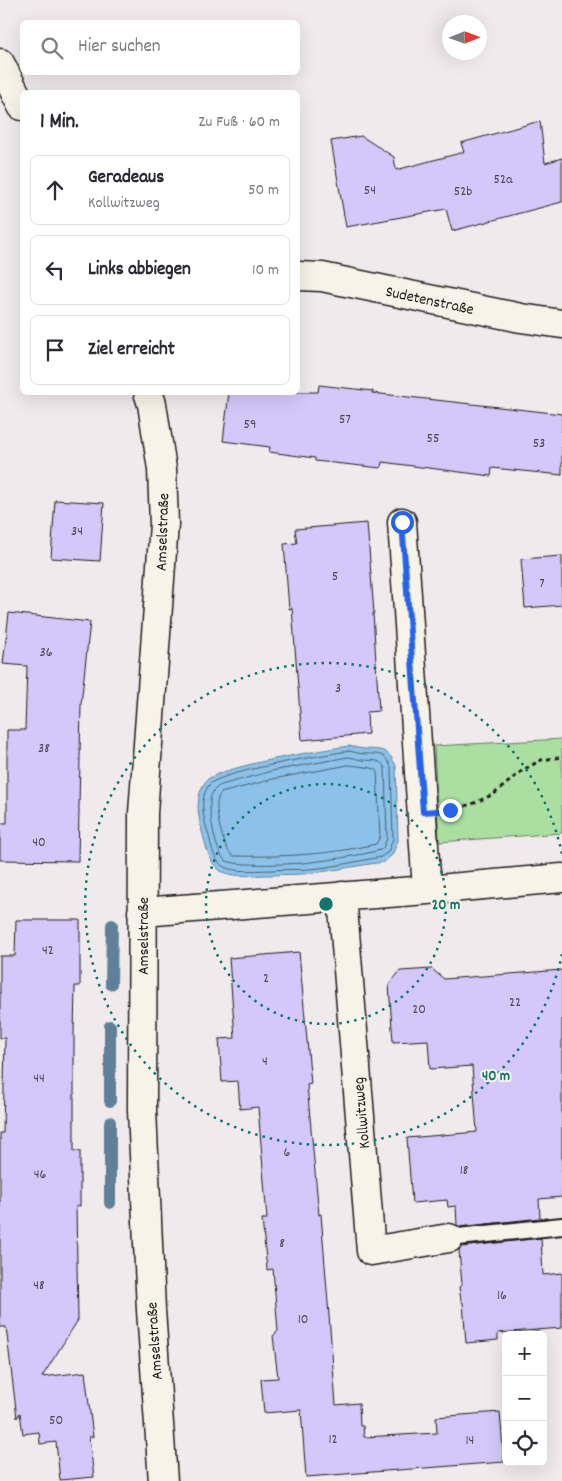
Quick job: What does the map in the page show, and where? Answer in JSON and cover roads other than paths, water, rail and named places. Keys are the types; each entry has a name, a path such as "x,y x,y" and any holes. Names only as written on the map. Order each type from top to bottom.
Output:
{"street":[{"path":"0,63 12,100"},
{"name":"Sudetenstraße","path":"300,276 322,277 521,318 562,324"},
{"name":"Amselstraße","path":"149,395 162,470 164,524 143,812 142,1110 151,1310 163,1481"},
{"path":"402,522 428,890"},
{"path":"142,912 562,878"},
{"name":"Kollwitzweg","path":"342,896 372,1251 449,1238"}],"lane":[{"path":"449,1238 562,1226"}],"water":[{"path":"349,746 387,753 396,766 398,841 392,855 384,862 302,874 250,876 229,874 218,869 207,850 199,817 198,802 206,781 229,770"}],"waterway":[{"path":"111,984 112,925"},
{"path":"110,1026 110,1101"},
{"path":"110,1122 110,1203"}]}
